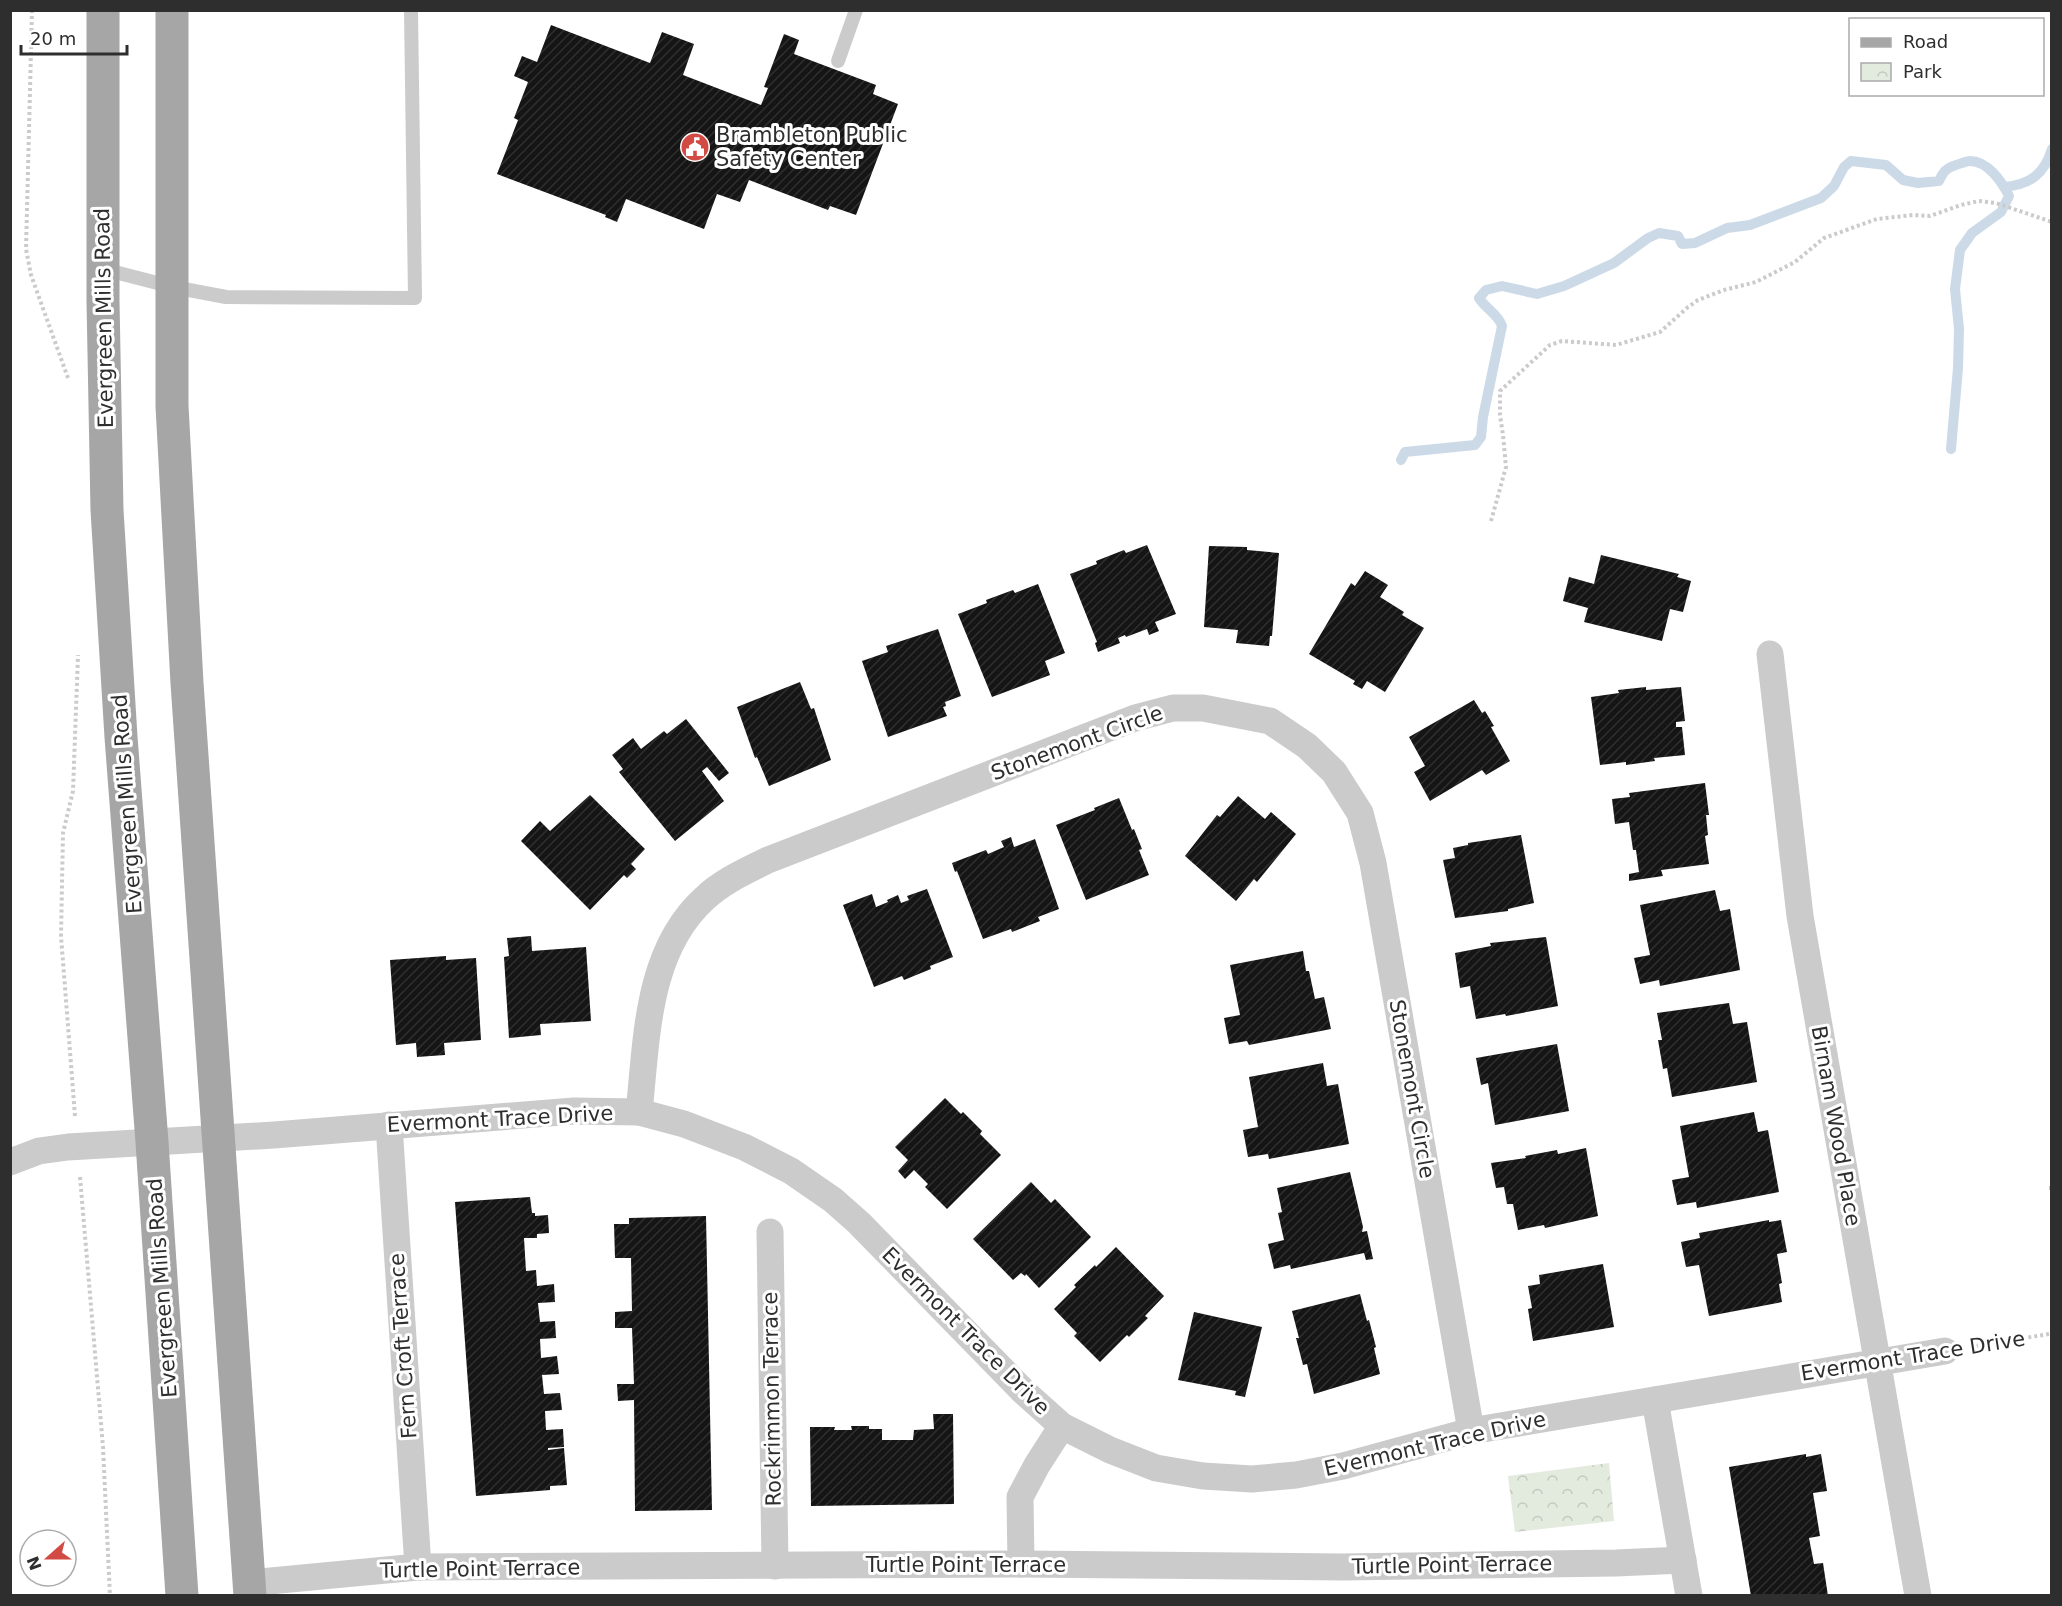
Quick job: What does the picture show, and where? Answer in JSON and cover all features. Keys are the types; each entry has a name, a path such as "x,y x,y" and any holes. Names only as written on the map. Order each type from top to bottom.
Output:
{"main road":[{"name":"Evergreen Mills Road","path":"103,10 103,269 107,510 182,1596"},
{"path":"172,10 172,406 187,683 250,1589"}],"street":[{"name":"Birnam Wood Place","path":"1770,654 1800,916 1918,1596"},
{"name":"Stonemont Circle","path":"639,1112 649,1018 660,968 679,929 704,898 724,882 768,860 1135,718 1173,708 1203,708 1270,721 1307,746 1334,772 1360,813 1373,863 1472,1431"},
{"name":"Evermont Trace Drive","path":"10,1162 39,1151 77,1146 219,1138 574,1111 639,1112 684,1124 744,1147 791,1171 833,1200 859,1223 1023,1392 1062,1426 1110,1450 1156,1468 1203,1476 1252,1479 1296,1475 1343,1466 1472,1431 1945,1351"},
{"name":"Fern Croft Terrace","path":"388,1125 418,1567"},
{"name":"Rockrimmon Terrace","path":"770,1232 775,1566"},
{"path":"1655,1400 1689,1596"},
{"path":"1021,1564 1020,1497 1062,1426"},
{"name":"Turtle Point Terrace","path":"250,1589 418,1567 1021,1564 1341,1567 1683,1560"}],"lane":[{"path":"103,269 173,287 226,297 415,297 411,10"},
{"path":"838,61 856,10"}],"path":[{"path":"32,10 26,249 31,275 68,379"},
{"path":"1491,521 1506,467 1500,415 1500,391 1550,345 1562,341 1616,345 1660,332 1698,300 1756,282 1795,262 1824,238 1877,219 1913,215 1930,216 1979,201 1996,203 2052,222"},
{"path":"79,649 73,791 63,833 61,936 89,1305 103,1447 110,1596"},
{"name":"Evermont Trace Drive","path":"1945,1351 2049,1334"}],"green space":[{"path":"1609,1463 1614,1521 1515,1532 1508,1476"}],"building":[{"name":"Brambleton Public Safety Center","path":"551,25 650,63 662,32 694,44 683,75 761,105 768,88 764,87 784,34 799,40 794,54 876,85 873,94 898,104 856,215 830,206 828,210 749,180 740,202 717,194 704,229 626,199 617,222 605,217 606,215 497,174 518,120 514,118 528,82 514,76 522,56 537,62"},
{"path":"1147,545 1176,614 1155,622 1159,631 1149,635 1147,629 1126,637 1125,635 1118,638 1120,643 1098,652 1095,643 1097,642 1070,574 1097,564 1096,561 1124,550 1126,553"},
{"path":"1209,546 1247,547 1247,550 1279,553 1272,636 1270,636 1269,646 1236,643 1238,630 1204,627"},
{"path":"1601,555 1679,574 1677,577 1691,581 1683,612 1670,609 1662,641 1584,622 1588,608 1563,601 1569,577 1594,584"},
{"path":"1365,571 1388,585 1380,597 1404,612 1402,615 1424,628 1385,692 1367,681 1362,689 1353,684 1355,681 1309,654 1351,583 1355,586"},
{"path":"1038,584 1065,653 1045,661 1050,675 992,697 958,614 987,603 986,600 1013,590 1015,593"},
{"path":"938,629 961,696 945,702 946,706 943,707 947,716 888,737 862,661 888,652 886,646"},
{"path":"800,682 811,709 814,708 831,760 769,786 757,757 755,758 737,707"},
{"path":"1646,687 1646,690 1681,687 1685,721 1676,722 1676,727 1682,727 1685,755 1654,758 1655,761 1626,765 1626,762 1600,765 1591,697 1619,693 1618,690"},
{"path":"1474,700 1482,713 1485,711 1494,726 1491,727 1510,761 1486,775 1482,770 1430,801 1414,772 1425,766 1409,737"},
{"path":"686,719 729,773 719,781 707,767 702,771 724,801 675,841 619,772 623,769 612,755 633,738 641,749 664,731 667,734"},
{"path":"1705,783 1709,815 1706,815 1708,835 1705,836 1709,864 1661,870 1663,876 1629,881 1629,874 1639,872 1636,850 1633,850 1629,822 1615,824 1612,799 1630,797 1629,793"},
{"path":"590,795 645,849 631,864 636,869 627,878 624,875 590,910 521,841 540,821 550,831"},
{"path":"1238,796 1265,819 1271,812 1296,834 1257,882 1254,879 1236,901 1185,856 1217,815 1220,817"},
{"path":"1119,798 1142,849 1139,850 1149,875 1086,900 1056,825"},
{"path":"1521,835 1534,903 1508,909 1508,911 1455,918 1443,860 1455,858 1453,848 1468,845 1468,843"},
{"path":"1011,837 1014,847 1035,839 1059,909 1038,917 1040,921 1012,932 1011,929 983,939 952,863 986,850 988,854 1004,847 1001,841"},
{"path":"927,889 953,957 904,980 902,976 874,987 843,905 872,894 876,907 898,895 901,903 909,900 907,896"},
{"path":"1715,890 1720,911 1730,909 1740,970 1660,986 1659,980 1640,984 1634,958 1650,955 1640,905"},
{"path":"531,936 532,951 586,947 591,1021 540,1024 541,1035 509,1038 504,957 509,956 507,938"},
{"path":"1546,937 1558,1006 1476,1019 1470,986 1460,988 1455,953 1491,946 1490,943"},
{"path":"1303,951 1306,971 1309,971 1315,999 1324,997 1331,1029 1249,1045 1247,1041 1229,1044 1224,1018 1240,1015 1230,965"},
{"path":"446,956 446,960 476,958 481,1040 444,1043 445,1055 417,1057 416,1043 396,1045 390,960"},
{"path":"1729,1003 1733,1024 1747,1022 1757,1082 1672,1097 1667,1068 1663,1069 1658,1040 1662,1040 1657,1013"},
{"path":"1557,1044 1569,1111 1495,1125 1488,1083 1481,1085 1476,1058"},
{"path":"1323,1063 1327,1086 1338,1084 1349,1144 1269,1159 1268,1154 1248,1157 1243,1130 1258,1127 1249,1077"},
{"path":"945,1098 982,1131 980,1134 1001,1155 947,1209 925,1187 928,1184 914,1170 905,1179 898,1171 908,1160 895,1147"},
{"path":"1754,1112 1758,1132 1768,1130 1779,1192 1697,1208 1696,1202 1677,1205 1672,1180 1689,1177 1680,1126"},
{"path":"1586,1148 1598,1216 1545,1228 1544,1225 1518,1230 1513,1204 1507,1204 1504,1187 1496,1188 1491,1163 1526,1158 1525,1156 1557,1150 1558,1154"},
{"path":"1350,1172 1363,1227 1362,1232 1367,1231 1373,1259 1366,1260 1364,1253 1291,1269 1290,1265 1274,1269 1268,1244 1284,1240 1278,1213 1282,1212 1277,1188"},
{"path":"1031,1182 1051,1203 1055,1199 1091,1237 1039,1288 1026,1274 1025,1276 1021,1273 1013,1280 973,1239"},
{"path":"530,1197 532,1213 535,1213 535,1216 548,1215 549,1233 537,1234 537,1238 524,1238 526,1271 536,1270 537,1286 554,1284 555,1302 538,1303 540,1322 555,1321 556,1338 540,1339 541,1358 557,1356 559,1374 542,1375 544,1394 560,1393 562,1410 545,1411 546,1430 563,1429 564,1447 548,1448 548,1450 564,1448 567,1485 550,1486 550,1490 476,1496 455,1202"},
{"path":"706,1216 712,1510 635,1511 634,1400 618,1401 617,1384 634,1384 632,1328 615,1328 615,1312 632,1311 631,1258 615,1258 614,1224 629,1224 629,1218"},
{"path":"1769,1220 1769,1222 1781,1220 1787,1252 1777,1254 1782,1283 1779,1284 1782,1302 1709,1316 1699,1265 1686,1267 1681,1242 1700,1238 1699,1233"},
{"path":"1116,1247 1164,1296 1145,1316 1148,1318 1100,1362 1074,1336 1077,1333 1054,1309 1076,1287 1074,1285"},
{"path":"1603,1264 1614,1327 1533,1341 1528,1309 1532,1308 1528,1286 1540,1284 1539,1275"},
{"path":"1360,1294 1376,1347 1374,1348 1380,1374 1314,1394 1307,1364 1303,1365 1292,1311"},
{"path":"1194,1312 1262,1327 1245,1397 1235,1395 1236,1391 1178,1380"},
{"path":"933,1414 953,1414 954,1504 811,1506 810,1427 852,1430 851,1426 869,1426 869,1429 882,1429 882,1440 913,1440 914,1430 934,1429"},
{"path":"1806,1454 1806,1457 1821,1454 1827,1491 1813,1493 1820,1536 1809,1538 1814,1564 1823,1563 1828,1596 1751,1596 1729,1467"}],"waterway":[{"path":"2005,187 2029,181 2035,177 2045,165 2052,149"},
{"path":"1401,460 1405,452 1475,445 1481,437 1502,326 1498,318 1479,298 1486,290 1502,286 1537,294 1564,286 1614,263 1648,238 1659,233 1678,236 1682,244 1695,243 1727,228 1750,225 1821,198 1834,186 1844,167 1851,161 1886,165 1903,180 1918,183 1939,181 1950,168 1967,161 1977,162 1994,173 2009,196 2001,212 1972,233 1960,250 1955,289 1959,329 1958,368 1951,449"}],"place":[{"name":"Brambleton Public Safety Center","path":"695,147"}]}
